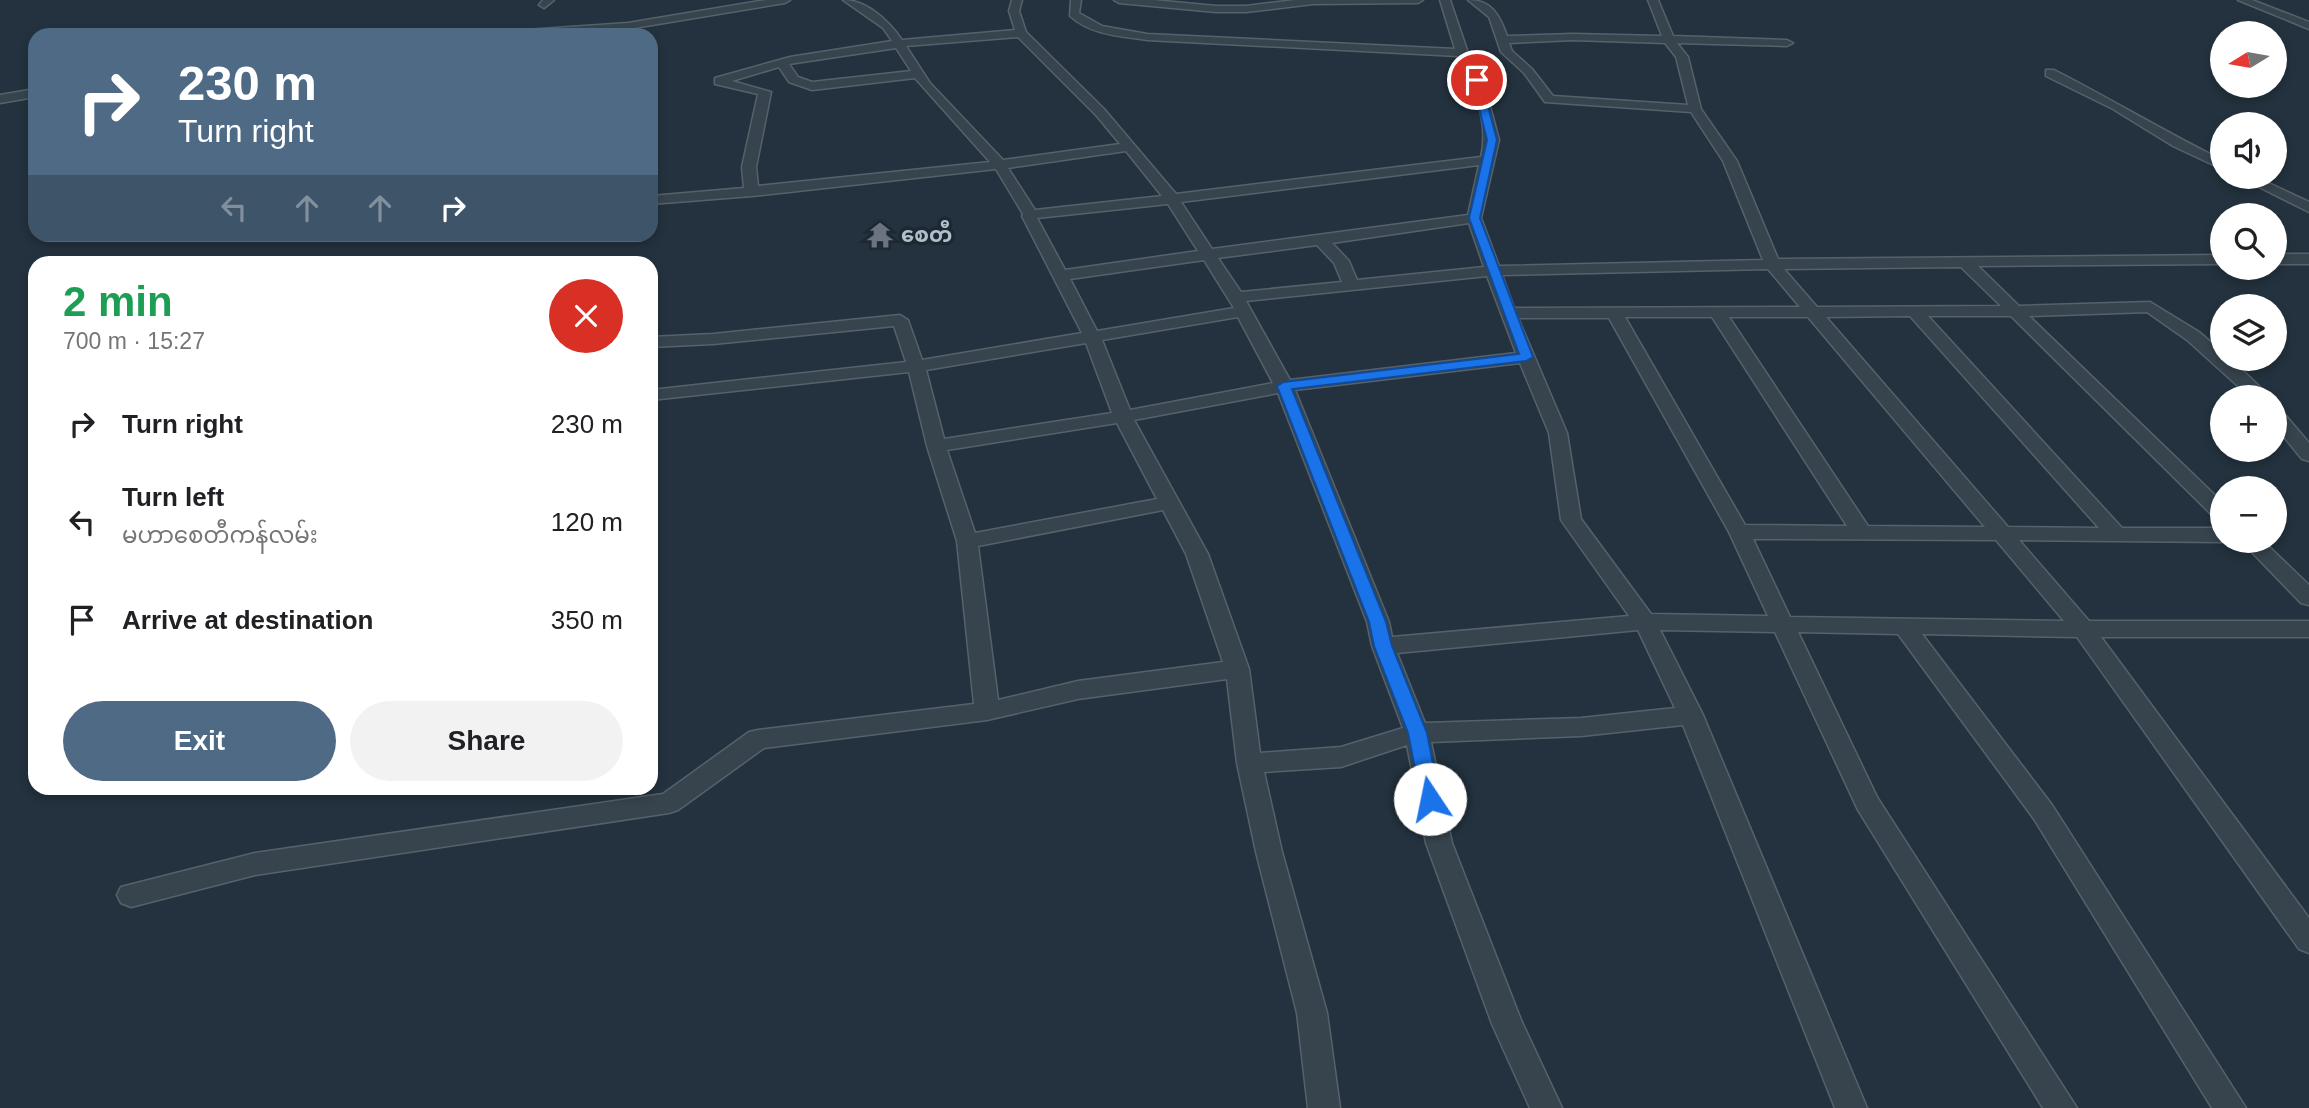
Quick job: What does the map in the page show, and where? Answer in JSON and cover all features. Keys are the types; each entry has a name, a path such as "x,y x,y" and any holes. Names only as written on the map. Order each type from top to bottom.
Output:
{"street":[{"path":"695,16 705,0"},
{"path":"636,28 785,0"},
{"path":"848,0 887,26 917,74 1000,165 1031,215 1062,275 1092,335 1124,417 1197,554 1237,669 1249,763 1269,852 1312,1013 1324,1108"},
{"path":"1017,0 1014,11 1021,33 1100,112 1172,200 1240,304 1284,386 1378,622 1383,646 1417,733 1439,843 1507,1024 1546,1108"},
{"path":"1076,0 1074,14 1080,20 1108,30 1147,37 1462,52"},
{"path":"1119,0 1226,9 1313,1 1418,0"},
{"path":"1445,0 1462,52 1477,80 1492,140 1474,218 1508,313 1558,433 1571,520 1645,622 1691,715 1851,1108"},
{"path":"1473,0 1494,15 1507,52 1528,71 1549,99 1695,109"},
{"path":"1653,0 1669,41 1682,57 1695,109 1730,161 1772,264 2083,629 2309,940"},
{"path":"2243,0 2309,26"},
{"path":"752,192 749,167 765,92 719,81 748,70 783,63 899,45 1021,33"},
{"path":"1502,40 1573,37 1787,43"},
{"path":"783,63 786,74 795,83 812,86 917,74"},
{"path":"2050,73 2117,106 2210,159"},
{"path":"0,99 28,94"},
{"path":"658,199 1000,165 1128,147"},
{"path":"1031,215 1488,160"},
{"path":"2270,189 2309,208"},
{"path":"1062,275 1474,218"},
{"path":"1321,240 1341,261 1352,286"},
{"path":"658,394 916,366 1092,335 1240,304 1352,286 1494,271 1772,264 2210,259"},
{"path":"2287,259 2309,259"},
{"path":"1965,262 2210,501"},
{"path":"1508,313 1915,312 2150,307 2193,336 2248,385"},
{"path":"1915,312 2117,535"},
{"path":"1718,313 1862,533"},
{"path":"1615,314 1739,532 1867,803 2061,1108"},
{"path":"658,342 713,339 900,320 916,366 936,446 967,541 987,711"},
{"path":"936,446 1124,417 1284,386 1526,357"},
{"path":"2287,429 2309,456"},
{"path":"967,541 1169,503"},
{"path":"1739,532 2210,536"},
{"path":"2263,553 2309,598"},
{"path":"1383,646 1645,622 2083,629 2309,629"},
{"path":"1903,625 2043,812 2230,1108"},
{"path":"131,895 255,864 669,803 758,739 987,711 1078,690 1237,669"},
{"path":"1249,763 1341,757 1417,733 1581,727 1691,715"}],"place":[{"name":"စေတီ","path":"880,235"}],"route":[{"path":"1430,799 1417,733 1383,646 1378,622 1284,386 1390,372 1452,368 1526,357 1474,218 1492,140 1477,80"}]}
